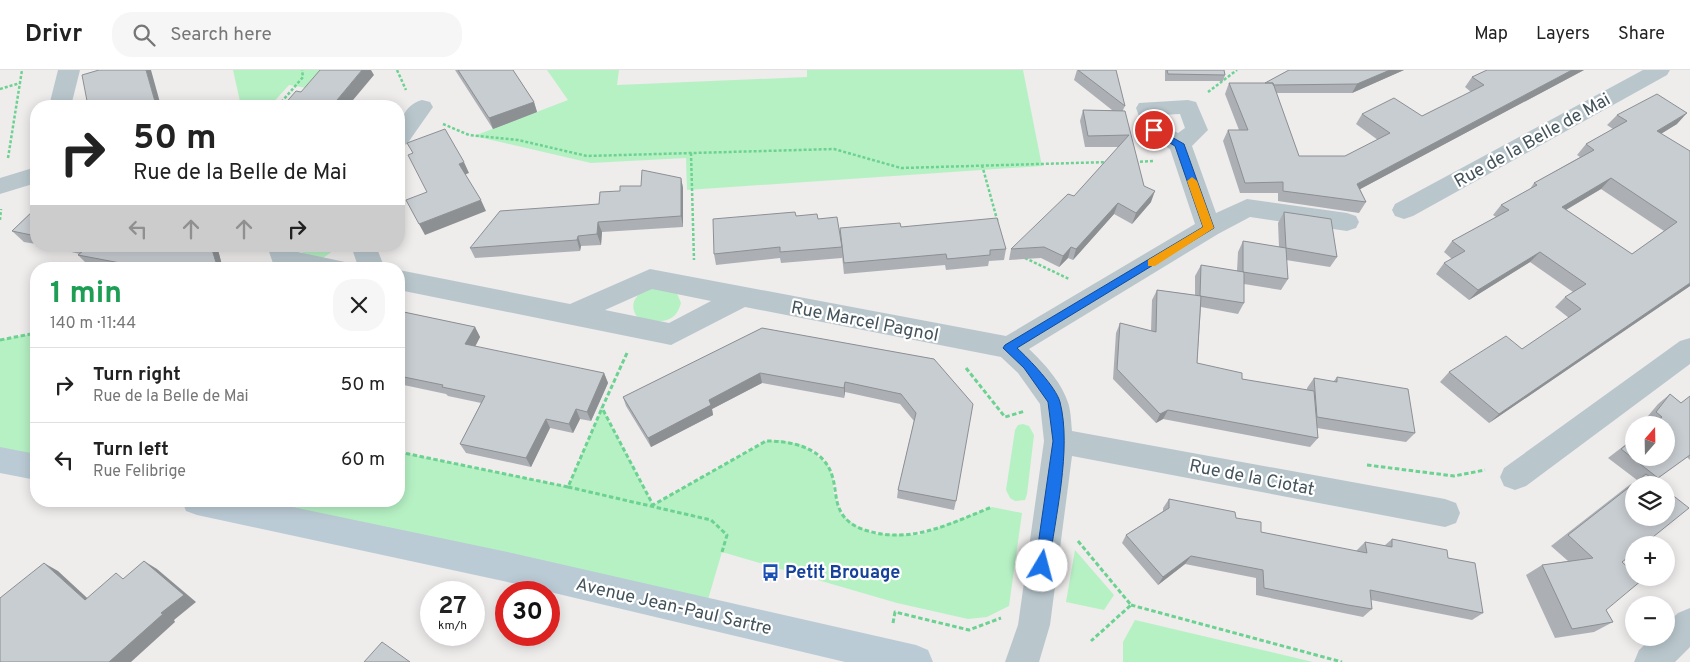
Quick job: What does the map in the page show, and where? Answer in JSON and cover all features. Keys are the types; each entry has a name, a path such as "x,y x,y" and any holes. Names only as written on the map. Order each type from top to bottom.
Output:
{"main road":[{"path":"0,460 30,466"},
{"name":"Avenue Jean-Paul Sartre","path":"225,507 512,568 916,662"}],"street":[{"path":"62,100 69,70"},
{"name":"Rue de la Belle de Mai","path":"1404,210 1659,70"},
{"path":"405,131 422,107"},
{"path":"1182,152 1197,130 1188,107 1147,108 1154,130 1182,152 1209,228"},
{"path":"2,185 30,177"},
{"path":"1022,662 1034,625 1059,441 1054,401 1028,365 1009,348 1209,228 1247,208 1347,222"},
{"path":"281,252 283,260 295,262"},
{"name":"Rue Marcel Pagnol","path":"572,314 650,279 1009,348"},
{"path":"405,281 671,334 742,297"},
{"path":"1515,478 1690,349"},
{"name":"Rue de la Ciotat","path":"1059,441 1445,513"},
{"path":"1651,662 1690,624"}],"path":[{"path":"2,185 22,70"},
{"path":"283,100 303,77 302,70"},
{"path":"397,70 401,79"},
{"path":"1188,107 1237,70"},
{"path":"0,89 20,83"},
{"path":"468,136 549,146 587,156 834,149 901,168 1114,162"},
{"path":"1132,162 1182,152"},
{"path":"692,153 694,247"},
{"path":"982,165 1000,230"},
{"path":"1022,256 1099,294"},
{"path":"568,487 639,328"},
{"path":"0,340 30,334"},
{"path":"939,335 1005,417"},
{"path":"602,408 653,505"},
{"path":"653,505 766,440 780,440 803,445 828,464 833,477 833,491 841,514 856,526 876,534 919,535 992,507"},
{"path":"405,453 653,505 711,520 727,535 722,552"},
{"path":"1342,494 1368,465 1454,476 1495,468 1515,478"},
{"path":"1050,506 1131,605 1342,662"},
{"path":"1092,641 1131,605"},
{"path":"893,620 895,612 970,630 987,625 1005,616"}],"green space":[{"path":"233,70 323,70 307,88 289,85 275,100 240,100"},
{"path":"547,70 619,70 617,85 807,77 807,70 1023,70 1042,166 687,190 686,158 591,163 474,136 568,100"},
{"path":"302,252 332,252 323,258 304,256"},
{"path":"648,288 676,291 681,303 674,316 664,321 638,318 633,305 634,301 636,297"},
{"path":"30,334 30,466 0,460 0,340"},
{"path":"602,408 653,505 766,441 780,440 803,445 827,464 833,477 833,491 841,514 856,526 875,534 919,535 992,507 1022,513 1009,606 987,617 968,619 897,603 722,552 704,613 224,507 405,507 405,453 568,487"},
{"path":"1018,425 1029,426 1034,435 1027,494 1025,500 1015,501 1010,498 1006,490 1015,430"},
{"path":"1075,550 1114,595 1104,610 1066,602"},
{"path":"1135,620 1313,662 1123,662 1123,642"}],"building":[{"path":"99,70 146,70 155,100 87,100 82,75"},
{"path":"320,70 362,70 337,100 288,100 296,91 301,92"},
{"path":"458,70 513,70 534,102 489,118"},
{"path":"1078,70 1116,70 1125,106"},
{"path":"1167,70 1224,70 1225,75 1168,74"},
{"path":"1289,70 1390,70 1357,84 1273,85 1273,83 1265,83"},
{"path":"1487,70 1572,70 1357,184 1366,202 1283,191 1283,182 1245,183 1228,130 1248,130 1229,83 1273,83 1299,156 1345,156 1390,133 1362,114 1394,98 1422,116 1484,85 1472,77"},
{"path":"1657,94 1687,113 1657,131 1690,151 1690,283 1499,414 1449,372 1506,336 1522,349 1581,309 1565,297 1586,284 1540,252 1478,290 1444,263 1465,251 1452,241 1509,210 1501,205 1537,185 1534,183 1594,150 1586,144 1627,121 1617,115","holes":["1611,178 1677,222 1632,254 1562,207"]},
{"path":"1083,110 1125,111 1144,186 1155,191 1136,213 1118,203 1076,249 1071,247 1063,256 1044,247 1011,249 1068,194 1074,196 1129,135 1088,136"},
{"path":"445,129 464,162 459,164 481,200 419,224 406,200 427,192 408,155 413,153 407,143"},
{"path":"642,170 681,178 681,216 598,222 597,234 578,236 577,240 470,248 500,211 599,204 600,192 620,191 620,186 641,186"},
{"path":"795,212 796,216 817,214 818,219 837,217 842,247 780,252 780,247 714,254 713,219"},
{"path":"1284,212 1331,219 1337,257 1286,248"},
{"path":"30,214 30,235 12,231"},
{"path":"997,218 1006,249 990,250 990,255 947,259 946,254 844,263 840,228 900,223 901,227"},
{"path":"1243,241 1286,248 1288,279 1243,272"},
{"path":"82,252 213,252 216,262 115,262 78,255"},
{"path":"1201,265 1244,272 1244,303 1200,296"},
{"path":"1157,290 1201,296 1197,363 1242,373 1242,379 1314,391 1318,438 1168,410 1160,414 1117,369 1120,323 1156,332"},
{"path":"405,312 475,327 465,344 604,373 587,412 576,409 569,424 546,419 526,458 460,444 485,396 442,387 443,385 405,377"},
{"path":"762,328 934,359 973,404 956,501 898,490 916,413 901,394 845,382 844,388 760,373 709,400 711,405 648,438 623,397"},
{"path":"1337,377 1408,389 1415,433 1317,417 1314,378 1337,382"},
{"path":"1670,394 1681,403 1690,396 1690,455 1675,466 1675,416 1661,416 1656,412"},
{"path":"1643,466 1675,466 1661,476 1655,476"},
{"path":"1625,490 1625,526 1667,526 1654,536 1625,536 1625,560 1622,562 1625,565 1625,586 1635,586 1606,610 1613,622 1572,629 1542,565 1593,558 1568,535"},
{"path":"1675,497 1689,508 1675,519"},
{"path":"1169,499 1235,512 1236,518 1261,522 1261,532 1367,553 1365,542 1392,547 1392,539 1447,550 1448,558 1475,563 1483,613 1370,590 1372,609 1348,605 1264,588 1263,570 1191,556 1163,577 1126,535 1169,508"},
{"path":"144,561 184,595 161,613 163,614 109,662 0,662 0,598 44,563 85,600 116,573 123,579"},
{"path":"382,642 410,662 364,662"}],"slow traffic":[{"path":"1151,263 1209,228 1192,181"}],"place":[{"name":"Petit Brouage","path":"771,572"}],"route":[{"path":"1042,566 1059,441 1054,401 1028,365 1009,348 1209,228 1180,144 1154,130"}]}
